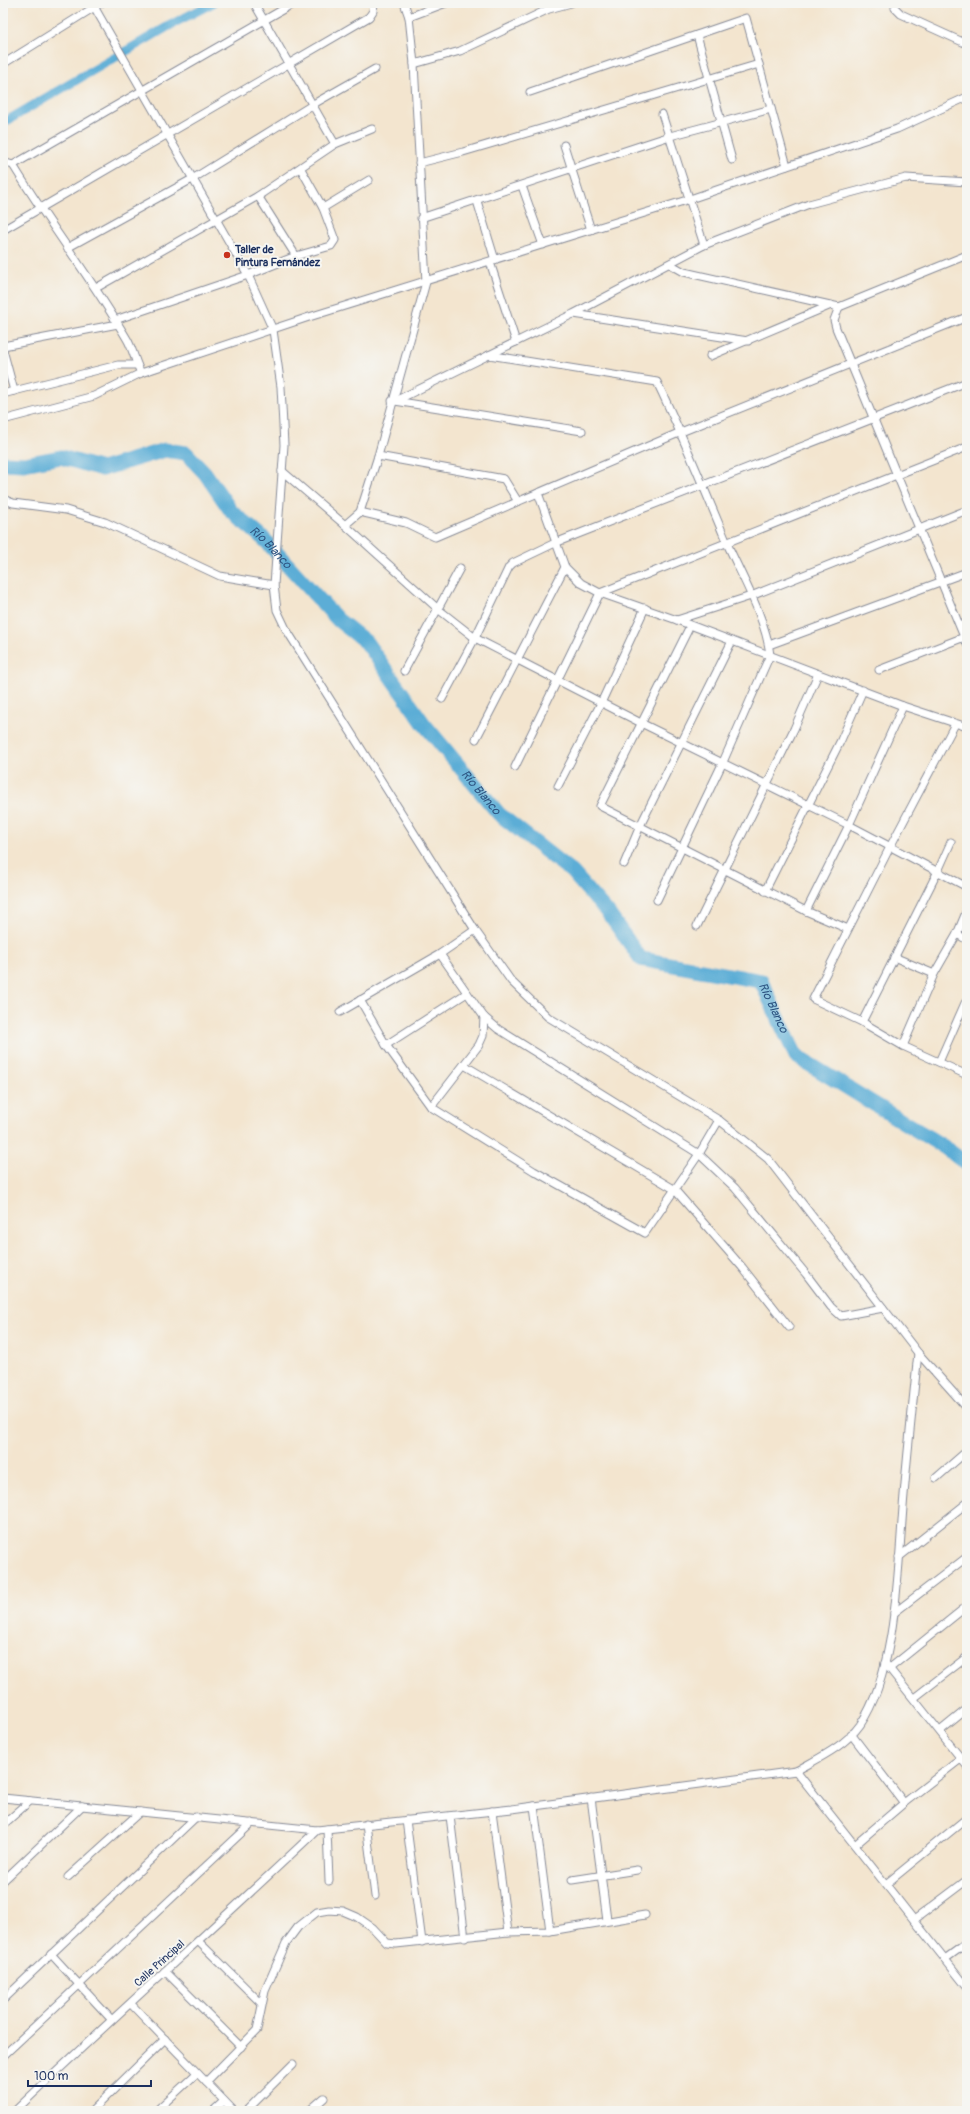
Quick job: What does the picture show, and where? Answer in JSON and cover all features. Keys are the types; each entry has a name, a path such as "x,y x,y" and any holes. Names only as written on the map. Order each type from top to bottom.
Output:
{"street":[{"path":"254,3 335,144"},
{"path":"14,165 294,3"},
{"path":"3,230 369,17 373,11 374,3"},
{"path":"345,525 360,512 378,456 426,282 414,64 409,17 404,3"},
{"path":"409,17 446,3"},
{"path":"414,64 460,51 549,9 571,3"},
{"path":"3,64 96,4 117,45 248,275 273,330 281,387 284,445 275,561 274,585 277,610 286,630 475,930 511,981 548,1017 719,1120 768,1159 918,1353 967,1408"},
{"path":"896,8 901,14 967,44"},
{"path":"530,92 657,47 746,18 787,166"},
{"path":"697,35 732,160"},
{"path":"419,163 463,152 759,64"},
{"path":"67,248 194,178 375,69"},
{"path":"3,420 94,396 140,373 309,317 690,199 897,129 967,97"},
{"path":"422,218 670,136 721,121 771,109"},
{"path":"662,114 704,245"},
{"path":"96,288 258,196 301,169 335,144 372,129"},
{"path":"564,145 591,230"},
{"path":"3,162 14,165 39,208 96,288 128,341 140,373"},
{"path":"3,346 116,322 248,275 296,256 331,246 335,240 323,208 301,169"},
{"path":"393,401 573,314 704,245 809,204 906,178 967,182"},
{"path":"323,208 369,180"},
{"path":"522,186 543,245"},
{"path":"258,196 296,256"},
{"path":"477,201 492,261 516,342"},
{"path":"710,356 967,255"},
{"path":"670,264 684,272 835,306"},
{"path":"835,306 834,320 836,328 850,364 966,636 967,644"},
{"path":"573,314 748,341"},
{"path":"360,512 406,523 435,536 517,500 538,493 681,432 967,317"},
{"path":"3,350 14,391"},
{"path":"489,355 657,382 681,432 726,542 751,596 769,645 770,655 723,762 681,847 657,900"},
{"path":"3,394 118,365 137,365"},
{"path":"442,699 475,638 508,567 513,563 556,543 703,484 967,382"},
{"path":"393,401 582,431"},
{"path":"515,767 600,593 967,447"},
{"path":"378,456 504,479 517,500"},
{"path":"282,471 345,525 438,609 475,638 643,724 683,742 808,804 967,887"},
{"path":"538,493 565,567 581,583 600,593 645,608 903,706 967,728"},
{"path":"3,499 13,503 66,510 104,522 220,576 274,585"},
{"path":"677,620 751,596 967,510"},
{"path":"476,739 565,567"},
{"path":"404,670 460,568"},
{"path":"769,645 967,572"},
{"path":"558,786 601,703 645,608"},
{"path":"690,626 643,724 600,806 806,912 848,929"},
{"path":"879,670 966,636"},
{"path":"624,864 640,826 732,641"},
{"path":"697,926 767,785 818,674"},
{"path":"765,891 839,745 863,690"},
{"path":"806,912 849,825 903,706"},
{"path":"955,724 890,847 813,999 862,1022 903,1046 967,1075"},
{"path":"862,1022 938,871 951,842"},
{"path":"903,1046 934,974 957,934 967,910"},
{"path":"340,1012 440,954 475,930"},
{"path":"957,934 967,940"},
{"path":"440,954 484,1016 498,1029 699,1154 735,1188 836,1312 841,1316 883,1308"},
{"path":"894,957 934,974"},
{"path":"386,1045 467,993"},
{"path":"360,1000 386,1045 431,1107 534,1171 645,1233 699,1154 719,1120"},
{"path":"939,1062 965,1003"},
{"path":"431,1107 464,1065 483,1036 484,1016"},
{"path":"464,1065 674,1189 742,1267 789,1327"},
{"path":"3,1798 327,1830 366,1824 534,1806 796,1770 834,1750 859,1725 873,1702 887,1665 894,1613 918,1353"},
{"path":"936,1478 967,1451"},
{"path":"899,1557 967,1503"},
{"path":"894,1613 967,1557"},
{"path":"887,1665 967,1606"},
{"path":"914,1698 967,1657"},
{"path":"887,1665 964,1757 967,1766"},
{"path":"940,1730 967,1709"},
{"path":"851,1734 904,1803"},
{"path":"855,1845 904,1803 964,1757"},
{"path":"796,1770 967,1988"},
{"path":"591,1798 607,1920"},
{"path":"3,1825 30,1801"},
{"path":"3,1881 82,1806"},
{"path":"534,1806 550,1931"},
{"path":"492,1811 508,1932"},
{"path":"68,1877 140,1812"},
{"path":"450,1816 465,1938"},
{"path":"3,2000 196,1817"},
{"path":"886,1884 967,1818"},
{"path":"406,1820 422,1942"},
{"path":"3,2056 252,1823"},
{"path":"366,1824 375,1896"},
{"name":"Calle Principal","path":"15,2111 111,2019 131,2004 317,1830"},
{"path":"327,1830 329,1882"},
{"path":"572,1880 637,1870"},
{"path":"914,1920 967,1880"},
{"path":"206,2082 256,2030 261,2003 273,1969 286,1943 298,1927 317,1912 329,1910 343,1911 357,1917 373,1928 387,1943 396,1944 465,1938 508,1932 550,1931 607,1920 645,1915"},
{"path":"198,1942 261,2003"},
{"path":"945,1959 967,1943"},
{"path":"51,1954 111,2019"},
{"path":"165,1971 241,2047"},
{"path":"131,2004 234,2111"},
{"path":"92,2111 165,2040"},
{"path":"246,2111 293,2064"},
{"path":"156,2111 197,2073"},
{"path":"309,2111 324,2098"},
{"path":"213,2111 224,2101"}],"waterway":[{"path":"3,123 174,23 213,3"},
{"name":"Río Blanco","path":"3,463 24,464 61,457 102,469 165,450 186,453 205,473 231,511 265,540 338,620 366,642 424,724 499,814 572,872 608,913 641,959 761,981 796,1056 944,1147 967,1164"}],"place":[{"name":"Taller de Pintura Fernández","path":"227,255"}]}
